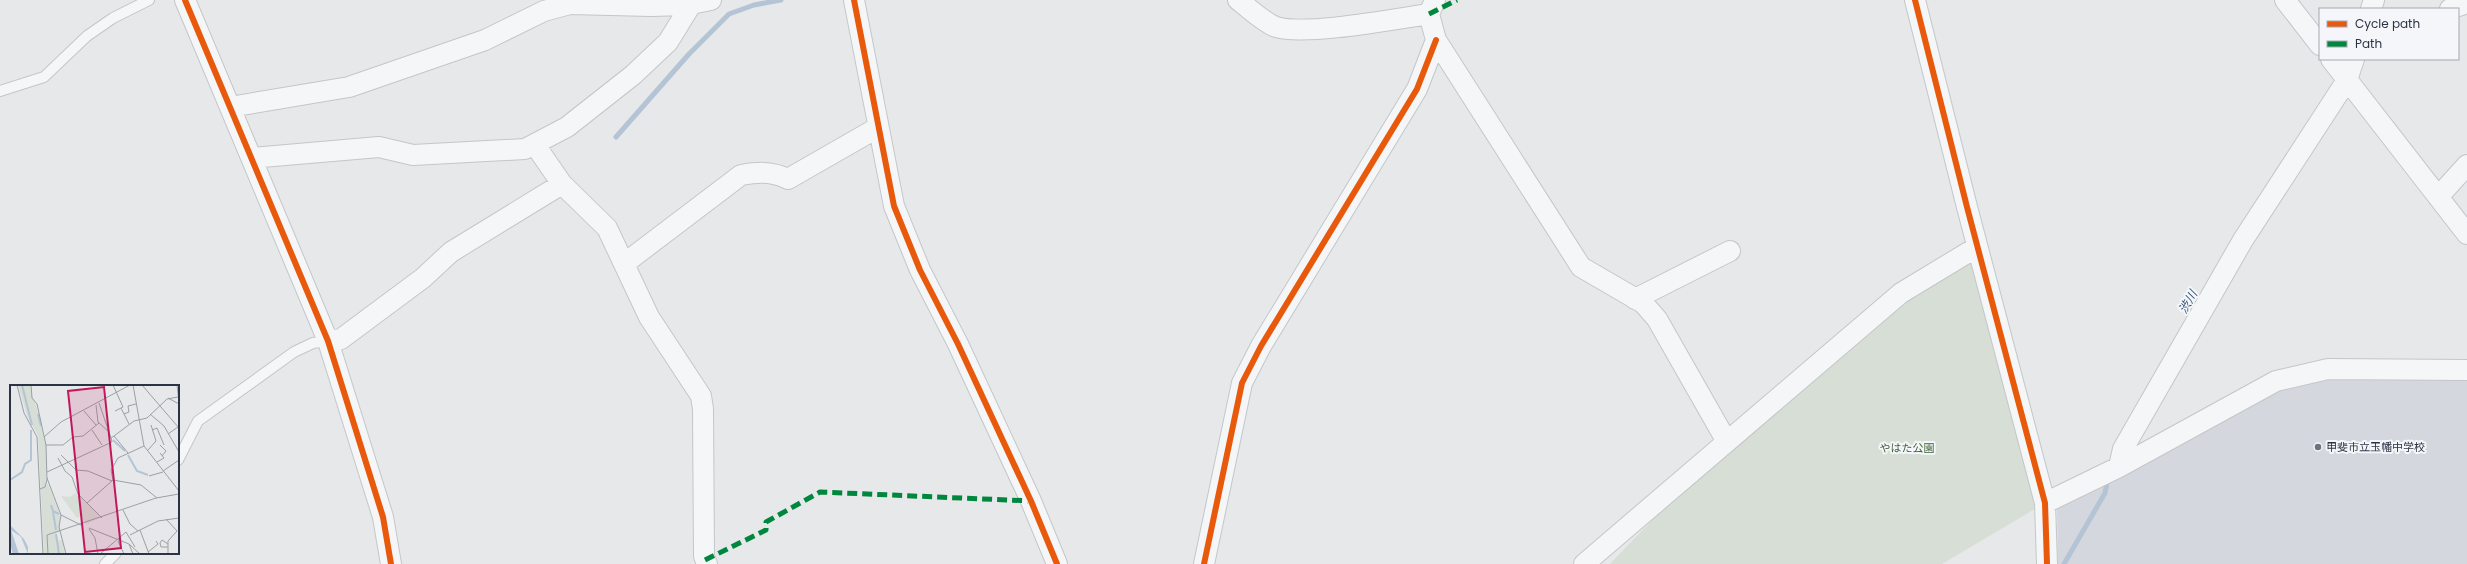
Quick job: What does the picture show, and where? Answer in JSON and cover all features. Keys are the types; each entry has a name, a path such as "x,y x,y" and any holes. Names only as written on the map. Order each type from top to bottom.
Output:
{"street":[{"path":"185,0 328,341 383,518 391,564"},
{"path":"854,0 878,128 897,213 920,270 958,344 1031,501 1057,564"},
{"path":"1238,0 1275,26 1292,29 1312,29 1432,7 1436,40 1581,267 1643,303 1656,319 1727,442"},
{"path":"1915,0 1977,246 2045,503 2047,564"},
{"path":"2285,0 2319,44"},
{"path":"230,107 348,87 484,40 544,11 570,4 651,6 701,2"},
{"path":"252,158 379,147 413,155 525,149 567,127 633,75 668,42 701,2"},
{"path":"2452,8 2467,2"},
{"path":"1204,564 1242,383 1261,346 1417,89 1436,40"},
{"path":"2331,60 2467,234"},
{"path":"2119,467 2122,449 2243,240 2347,80 2354,60"},
{"path":"625,263 740,175 759,171 777,174 788,179 878,128"},
{"path":"535,145 562,184 607,228 625,263 649,317 701,396 703,409 704,556 707,564"},
{"path":"2438,197 2467,165"},
{"path":"328,341 341,339 424,278 451,252 562,184"},
{"path":"1584,564 1901,293 1977,246"},
{"path":"1635,298 1730,251"},
{"path":"2045,503 2119,467 2276,381 2328,370 2467,370"}],"lane":[{"path":"0,91 44,77 87,36 113,18 149,0"},
{"path":"179,458 198,421 294,352 313,343 328,341"},
{"path":"105,564 115,554"}],"shaded area":[{"name":"甲斐市立玉幡中学校","path":"2328,374 2467,375 2467,564 2058,564 2057,507 2281,387"}],"green space":[{"name":"やはた公園","path":"1971,262 2045,503 1942,564 1610,564 1727,442 1906,301"}],"waterway":[{"path":"616,137 689,54 729,14 754,5 781,0"},
{"name":"渋川","path":"2064,564 2105,493 2108,478"}],"marked path":[{"path":"1429,14 1457,0"},
{"path":"705,560 766,530 766,522 820,492 1031,501"}],"cycle path":[{"path":"185,0 328,341 383,517 391,564"},
{"path":"854,0 894,206 920,270 958,344 1031,501 1057,564"},
{"path":"1915,0 1967,207 2045,503 2047,564"},
{"path":"1204,564 1242,383 1261,346 1417,89 1436,40"}],"place":[{"name":"甲斐市立玉幡中学校","path":"2318,447"}]}
